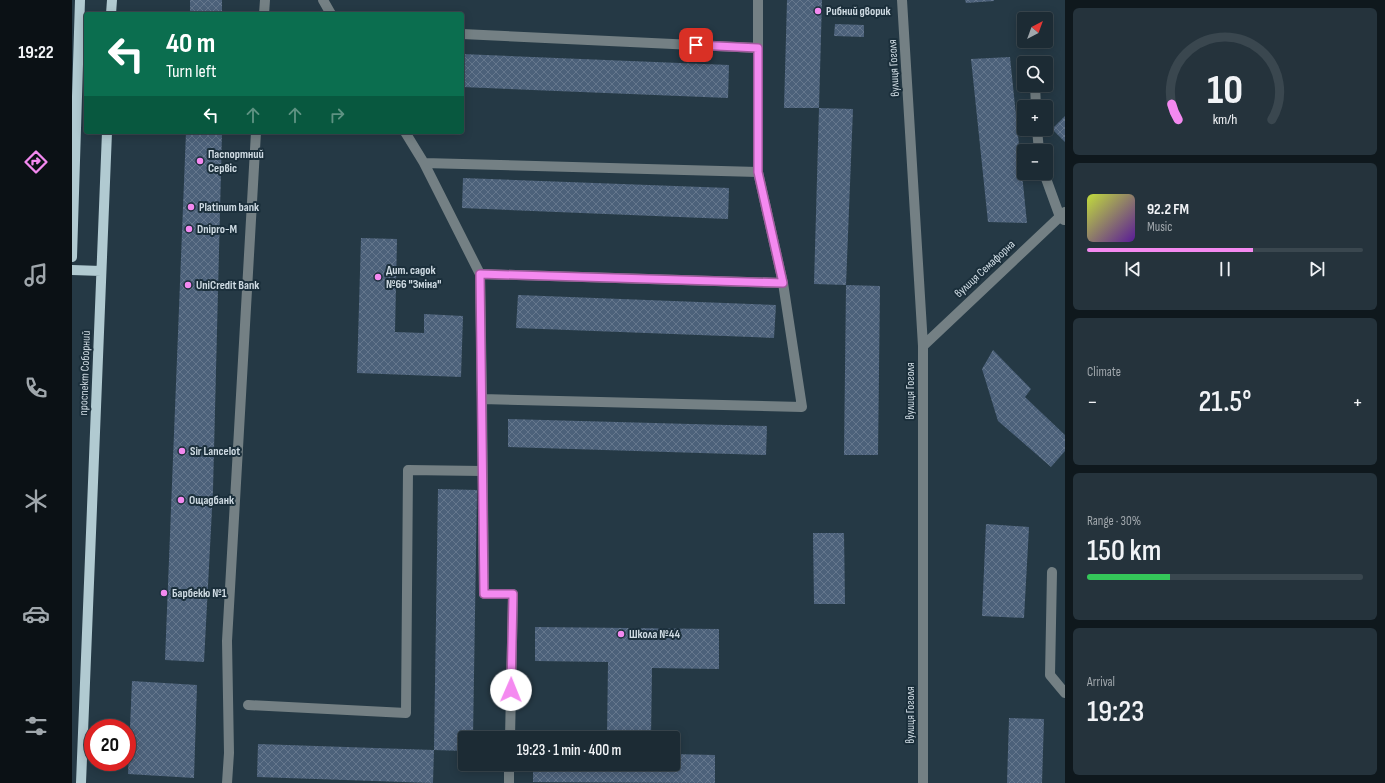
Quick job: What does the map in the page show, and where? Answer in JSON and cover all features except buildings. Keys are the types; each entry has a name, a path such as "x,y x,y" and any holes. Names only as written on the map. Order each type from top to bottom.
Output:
{"main road":[{"path":"72,257 80,0"},
{"path":"111,12 112,0"},
{"name":"проспект Соборний","path":"81,783 107,134"},
{"path":"72,270 101,271"}],"street":[{"path":"264,12 265,0"},
{"path":"323,0 330,12"},
{"path":"482,399 802,407 783,283 758,172 758,0"},
{"name":"вулиця Гоголя","path":"902,0 923,346 924,783"},
{"path":"464,34 758,48"},
{"path":"227,783 229,753 227,641 256,134"},
{"path":"406,134 424,163 480,274 484,594 513,594 510,731"},
{"path":"424,163 758,172"},
{"path":"1047,180 1063,217"},
{"name":"вулиця Семафорна","path":"923,346 1063,217"},
{"path":"480,274 783,283"},
{"path":"248,705 406,713 408,470 482,471"},
{"path":"1052,572 1050,675 1065,693"},
{"path":"509,771 509,783"}],"place":[{"name":"Рибний дворик","path":"818,11"},
{"name":"Паспортний Сервіс","path":"200,161"},
{"name":"Platinum bank","path":"191,207"},
{"name":"Dnipro-M","path":"189,229"},
{"name":"Дит. садок №66 \"Зміна\"","path":"378,277"},
{"name":"UniCredit Bank","path":"188,285"},
{"name":"Sir Lancelot","path":"182,451"},
{"name":"Ощадбанк","path":"181,500"},
{"name":"Барбекю №1","path":"164,593"},
{"name":"Школа №44","path":"621,634"}],"route":[{"path":"511,690 513,594 484,594 480,274 783,283 758,172 758,48 696,45"}]}
